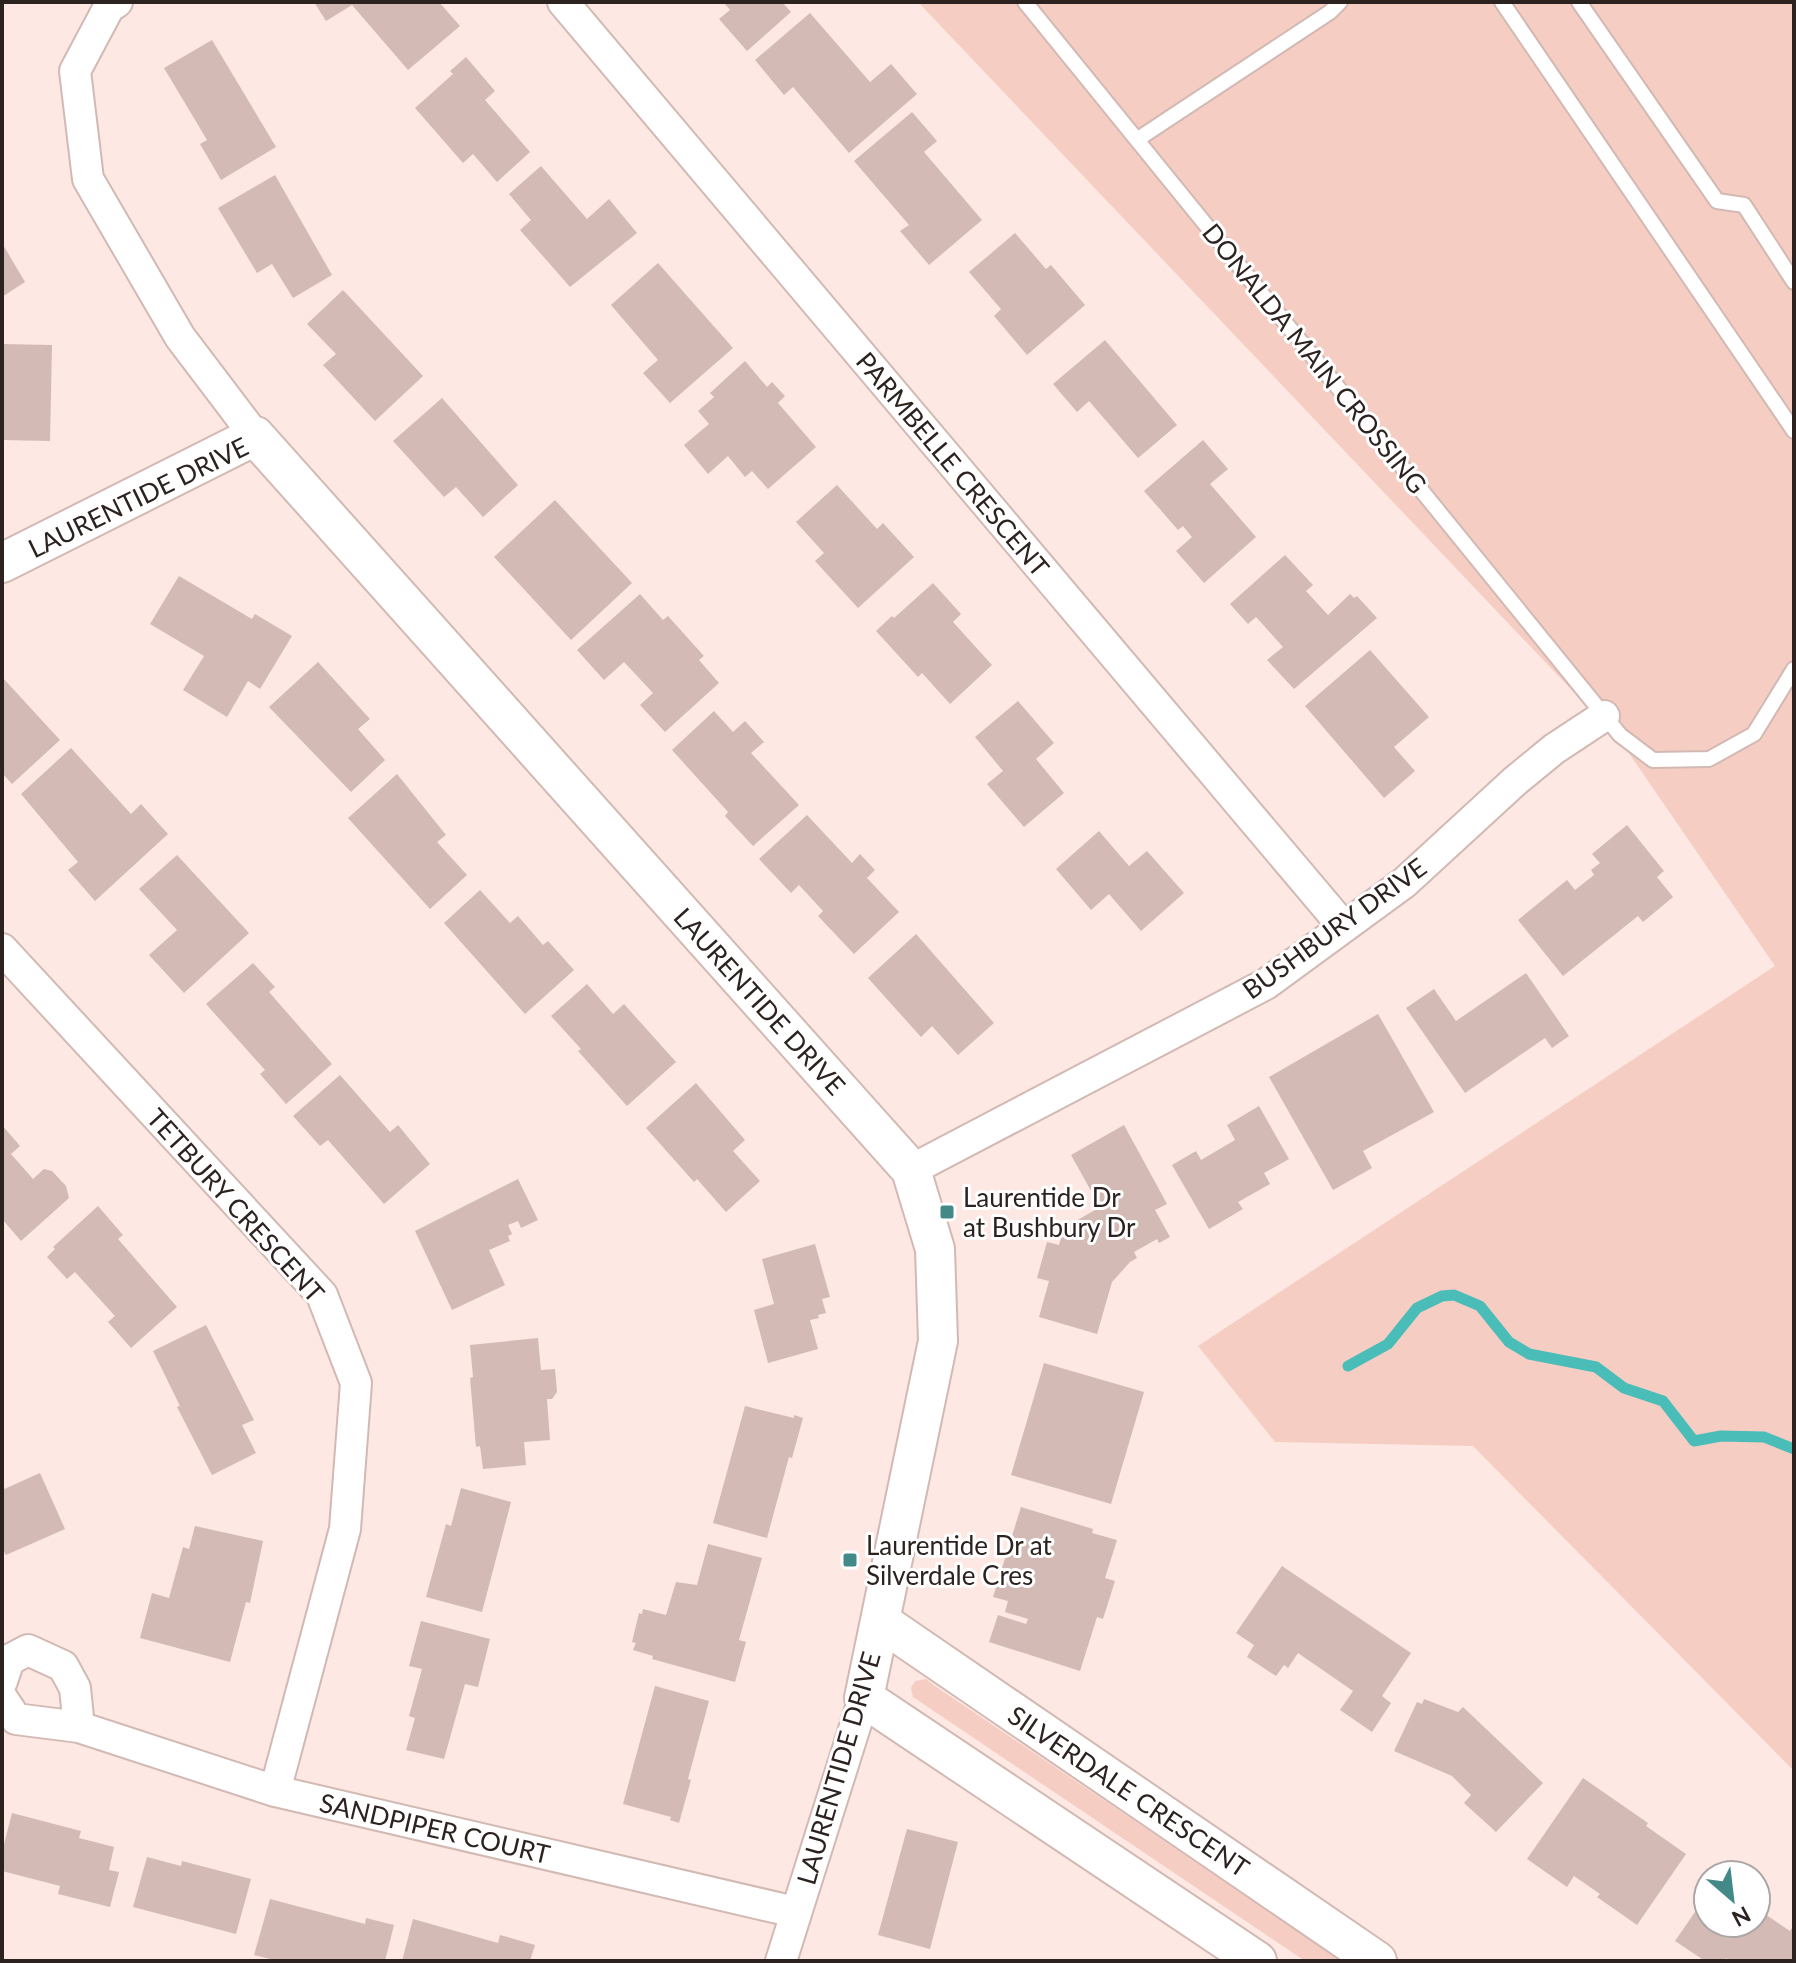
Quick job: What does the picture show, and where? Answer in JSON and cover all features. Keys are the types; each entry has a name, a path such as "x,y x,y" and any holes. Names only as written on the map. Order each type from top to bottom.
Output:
{"street":[{"path":"117,2 109,7 75,71 88,179 180,337 255,436"},
{"name":"PARMBELLE CRESCENT","path":"563,2 1343,926"},
{"name":"LAURENTIDE DRIVE","path":"2,563 255,436 911,1170 935,1249 938,1341 864,1698 781,1961"},
{"name":"BUSHBURY DRIVE","path":"911,1170 1266,984 1404,883 1515,781 1554,749 1604,716"},
{"name":"TETBURY CRESCENT","path":"2,949 322,1295 356,1383 345,1529 275,1791"},
{"name":"SILVERDALE CRESCENT","path":"880,1621 1377,1961"},
{"path":"2,1681 9,1660 28,1650 63,1666 75,1688 79,1727"},
{"name":"SANDPIPER COURT","path":"2,1698 16,1719 79,1727 275,1791 795,1912"},
{"path":"864,1698 1257,1961"}],"lane":[{"name":"DONALDA MAIN CROSSING","path":"1025,2 1620,735 1653,760 1709,759 1754,734 1794,669"},
{"path":"1138,139 1330,12 1340,2"},
{"path":"1502,2 1794,431"},
{"path":"1579,2 1717,201 1744,205 1794,282"}],"shaded area":[{"path":"918,2 1794,2 1794,1771 1473,1446 1275,1442 1198,1346 1775,966 1622,743"},
{"path":"926,1679 1342,1961 1305,1961 913,1697 911,1688 915,1681"}],"building":[{"path":"314,2 439,2 460,26 408,70 352,5 326,21"},
{"path":"723,2 782,2 791,12 747,51 719,19 730,10"},
{"path":"810,13 870,82 891,64 917,94 849,153 793,87 784,95 755,60"},
{"path":"212,40 276,147 221,180 200,144 207,140 164,68"},
{"path":"466,57 495,91 485,100 530,152 497,182 473,154 463,163 415,108 453,74 450,71"},
{"path":"912,112 937,141 924,152 982,220 929,265 900,231 909,225 854,161"},
{"path":"541,166 587,219 609,199 637,233 570,287 520,230 531,220 509,194"},
{"path":"275,175 332,275 293,298 272,264 257,273 218,208"},
{"path":"1015,233 1046,269 1051,265 1085,305 1027,355 994,316 1001,309 969,272"},
{"path":"2,243 25,282 2,297"},
{"path":"658,263 733,348 670,403 643,373 658,360 611,305"},
{"path":"343,290 423,376 375,421 323,365 336,354 307,324"},
{"path":"1105,340 1177,425 1138,458 1089,401 1077,412 1053,384"},
{"path":"2,344 52,345 50,441 2,440"},
{"path":"745,361 767,387 772,382 785,396 778,403 816,447 768,489 752,471 745,477 728,456 708,474 684,445 709,424 698,411 714,397 710,393"},
{"path":"442,398 518,485 483,517 456,487 444,497 393,441"},
{"path":"1203,440 1228,469 1210,484 1256,537 1204,583 1176,551 1192,537 1183,526 1178,530 1144,491"},
{"path":"837,485 877,529 883,523 914,557 858,608 815,561 824,553 796,522"},
{"path":"555,500 632,583 571,640 494,557"},
{"path":"1285,555 1313,585 1306,591 1328,615 1350,594 1354,598 1357,596 1377,618 1294,689 1267,660 1283,647 1256,617 1248,624 1230,604"},
{"path":"179,576 252,619 255,614 292,636 260,689 248,681 227,717 183,690 204,656 150,624"},
{"path":"933,583 961,614 953,622 992,665 950,704 922,673 918,677 876,631"},
{"path":"640,594 663,620 668,616 704,656 699,660 719,683 665,732 640,705 653,693 624,662 604,680 577,650"},
{"path":"1370,650 1429,717 1394,747 1415,771 1384,798 1305,706"},
{"path":"318,662 370,719 358,729 385,760 351,792 269,707"},
{"path":"2,677 60,740 12,784 2,773"},
{"path":"1018,701 1054,743 1036,759 1064,793 1024,827 987,784 1003,771 975,737"},
{"path":"714,711 733,732 745,721 764,742 751,753 799,805 753,846 725,816 728,812 672,750"},
{"path":"71,748 131,814 141,804 168,834 95,901 68,870 78,862 21,794"},
{"path":"397,774 446,835 437,842 467,875 430,909 348,818"},
{"path":"807,815 852,863 860,854 875,870 867,878 899,912 854,954 818,916 823,911 799,885 791,893 759,859"},
{"path":"1627,825 1664,871 1657,877 1673,897 1643,922 1638,916 1563,976 1518,920 1567,880 1575,890 1594,875 1591,870 1600,863 1592,854"},
{"path":"1099,831 1129,866 1147,851 1184,893 1141,931 1109,894 1091,910 1056,869"},
{"path":"177,855 249,933 184,993 149,955 177,930 139,889"},
{"path":"480,890 510,923 518,916 543,945 548,941 574,970 525,1014 444,923"},
{"path":"916,934 994,1023 958,1055 932,1026 921,1037 868,978"},
{"path":"253,963 275,987 269,992 332,1064 286,1104 260,1074 265,1070 206,1004"},
{"path":"1526,973 1569,1036 1552,1048 1545,1038 1465,1093 1406,1008 1434,989 1456,1021"},
{"path":"587,984 613,1014 624,1004 676,1062 627,1106 551,1016"},
{"path":"1378,1014 1434,1112 1363,1151 1372,1168 1333,1190 1269,1077"},
{"path":"340,1075 390,1132 398,1125 430,1164 384,1204 328,1140 320,1146 293,1116"},
{"path":"696,1083 745,1140 733,1151 760,1181 726,1212 697,1179 694,1182 646,1128"},
{"path":"1259,1106 1289,1159 1264,1173 1270,1184 1238,1202 1243,1209 1209,1229 1172,1165 1196,1151 1201,1160 1235,1140 1227,1125"},
{"path":"2,1125 20,1146 11,1154 33,1179 44,1169 52,1171 66,1186 69,1198 21,1241 2,1219"},
{"path":"1124,1125 1167,1204 1155,1210 1170,1237 1159,1243 1157,1239 1134,1252 1137,1258 1112,1282 1097,1334 1039,1317 1049,1281 1037,1278 1047,1242 1059,1245 1064,1228 1100,1207 1071,1155"},
{"path":"518,1179 538,1220 521,1228 518,1221 508,1225 512,1234 508,1236 510,1241 489,1250 505,1285 452,1310 415,1231"},
{"path":"98,1206 123,1235 118,1239 177,1307 131,1348 108,1322 115,1316 75,1272 67,1279 47,1257 55,1249 53,1247"},
{"path":"815,1244 830,1297 822,1299 826,1313 810,1320 818,1349 768,1363 754,1310 774,1304 762,1259"},
{"path":"206,1325 254,1420 242,1425 256,1453 212,1475 153,1351"},
{"path":"538,1338 541,1370 555,1369 557,1392 552,1399 547,1399 550,1440 524,1442 526,1465 483,1469 480,1446 476,1447 470,1345"},
{"path":"1044,1363 1144,1392 1111,1504 1011,1475"},
{"path":"745,1406 803,1418 767,1538 713,1523"},
{"path":"40,1473 65,1529 6,1555 2,1549 2,1490"},
{"path":"461,1488 511,1502 482,1612 426,1597 446,1524 451,1526"},
{"path":"1021,1507 1093,1529 1092,1533 1117,1540 1105,1578 1115,1581 1103,1619 1097,1617 1080,1671 989,1642 998,1615 1026,1624 1028,1619 1005,1612 1008,1601 993,1597"},
{"path":"195,1526 263,1541 250,1603 246,1602 230,1662 140,1638 152,1593 169,1598 183,1547 189,1549"},
{"path":"708,1544 762,1558 739,1640 746,1642 735,1682 652,1659 653,1656 633,1650 639,1613 642,1614 643,1609 666,1615 676,1582 697,1585"},
{"path":"1282,1566 1411,1653 1382,1696 1391,1703 1372,1732 1340,1710 1353,1691 1298,1653 1288,1668 1284,1665 1276,1676 1247,1657 1254,1645 1236,1633"},
{"path":"421,1621 490,1639 478,1687 465,1684 444,1759 406,1750 415,1718 409,1716 422,1669 409,1666"},
{"path":"655,1686 709,1701 679,1823 670,1820 671,1817 623,1804"},
{"path":"1424,1699 1458,1712 1463,1707 1543,1783 1496,1832 1464,1803 1471,1795 1452,1776 1394,1751 1417,1702 1422,1704"},
{"path":"1583,1778 1686,1854 1637,1925 1597,1897 1600,1894 1574,1876 1567,1887 1527,1859"},
{"path":"12,1813 81,1831 79,1838 114,1847 109,1870 119,1872 110,1907 58,1894 60,1886 2,1871 2,1852"},
{"path":"907,1829 958,1842 930,1949 878,1935"},
{"path":"147,1857 181,1866 182,1861 251,1879 236,1934 133,1907"},
{"path":"270,1899 365,1924 366,1918 394,1925 385,1961 278,1961 254,1955"},
{"path":"1692,1916 1692,1939 1772,1939 1772,1919 1790,1931 1794,1925 1794,1961 1730,1961 1726,1958 1724,1961 1705,1961 1675,1941"},
{"path":"413,1919 498,1943 500,1935 535,1945 530,1961 402,1961"}],"waterway":[{"path":"1348,1366 1388,1344 1417,1308 1442,1296 1454,1295 1480,1306 1509,1342 1529,1354 1596,1367 1624,1388 1663,1401 1694,1441 1721,1436 1764,1437 1794,1449"}],"place":[{"name":"Laurentide Dr at Bushbury Dr","path":"947,1212"},
{"name":"Laurentide Dr at Silverdale Cres","path":"850,1560"}]}
